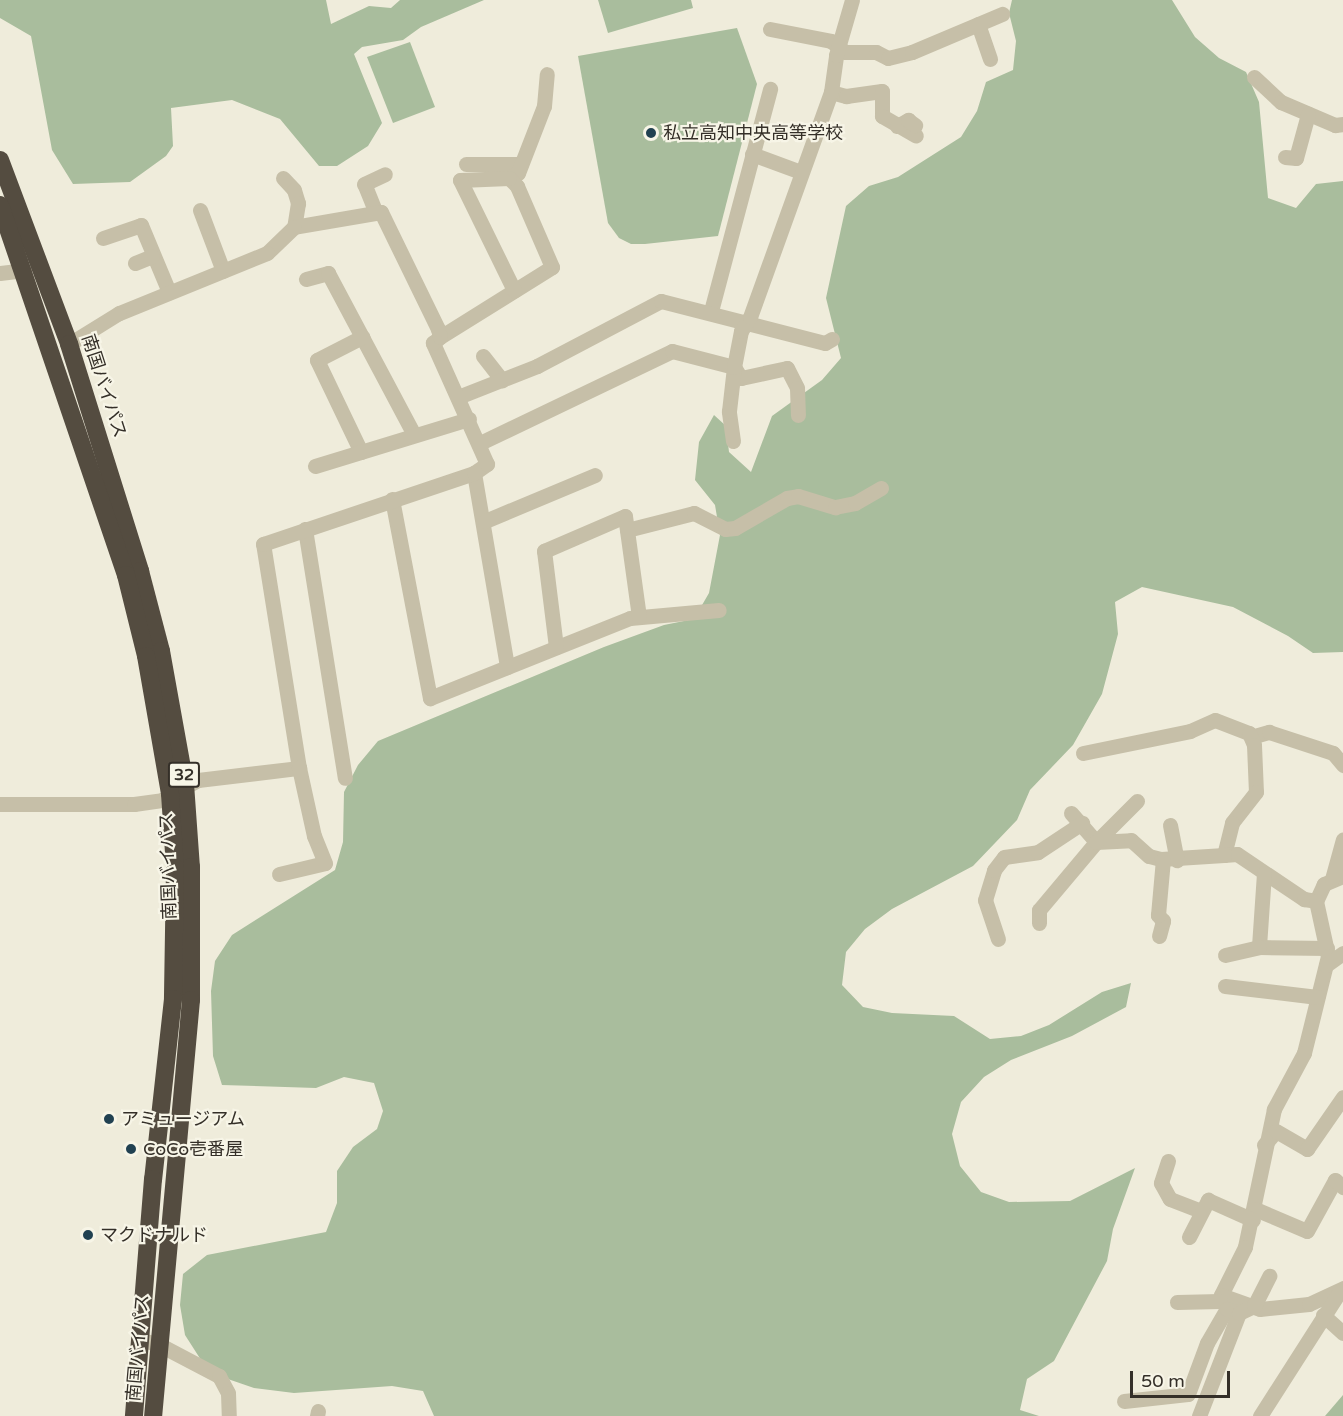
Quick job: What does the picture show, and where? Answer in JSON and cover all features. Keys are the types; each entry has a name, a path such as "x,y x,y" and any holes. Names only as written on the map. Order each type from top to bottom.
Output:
{"highway":[{"name":"南国バイパス","path":"0,160 69,344 146,594 161,651 185,784 191,867 191,1000 150,1342 134,1416"},
{"name":"南国バイパス","path":"0,205 126,575 146,656 170,794 175,868 173,999 152,1190 150,1342 153,1416"}],"street":[{"path":"733,441 729,411 741,331 748,320 831,92 838,47 852,0"},
{"path":"770,29 831,41 845,52 876,52 888,58 924,41 1002,14"},
{"path":"978,24 990,59"},
{"path":"514,291 459,180 509,177 518,172 544,106 547,74"},
{"path":"1254,77 1281,102 1335,125 1343,124"},
{"path":"711,311 770,89"},
{"path":"831,92 846,96 882,91 882,116 897,126 916,131"},
{"path":"1285,158 1296,158 1308,114"},
{"path":"752,154 801,172"},
{"path":"466,164 521,164"},
{"path":"376,213 364,184 385,174"},
{"path":"279,874 325,864 314,836 299,768 263,544 474,473 487,464 480,443 433,343 552,267 517,186 509,177"},
{"path":"283,178 294,190 298,204 294,227"},
{"path":"200,210 223,271"},
{"path":"69,344 119,313 267,253 294,227 381,212 440,337"},
{"path":"103,238 141,225 152,256 169,292"},
{"path":"135,263 152,256"},
{"path":"0,273 24,270"},
{"path":"306,279 328,273 414,435"},
{"path":"458,397 537,366 661,301 748,320 825,343 832,339"},
{"path":"361,452 317,360 362,337"},
{"path":"480,443 672,351 734,367 741,378 787,368 797,388 798,415"},
{"path":"483,356 502,380"},
{"path":"315,466 469,419"},
{"path":"474,473 485,521 507,667"},
{"path":"485,521 596,475"},
{"path":"627,530 694,513 725,529 735,528 787,498 798,496 835,507 855,503 881,488"},
{"path":"392,499 430,698 556,647 639,617 719,610"},
{"path":"556,647 544,551 625,516 639,617"},
{"path":"305,529 345,778"},
{"path":"1083,753 1190,731 1215,720 1250,733 1256,792 1232,823 1225,839 1224,855"},
{"path":"1251,737 1269,732 1294,744 1333,753 1343,764"},
{"path":"0,804 134,804 162,800 185,784 299,768"},
{"path":"1039,923 1039,910 1096,842 1137,801"},
{"path":"998,939 985,900 994,870 1004,857 1038,852 1076,818 1096,842"},
{"path":"1159,936 1163,921 1158,915 1175,833 1170,825"},
{"path":"1124,1401 1188,1394 1208,1343 1220,1298 1245,1247 1254,1215 1264,1144 1274,1109 1304,1053 1326,965 1327,948 1317,901 1324,884 1337,878 1343,839"},
{"path":"1096,842 1131,840 1149,856 1170,859 1237,854 1304,899 1317,901"},
{"path":"1259,947 1264,873"},
{"path":"1225,955 1259,947 1327,948"},
{"path":"1326,965 1343,953"},
{"path":"1225,986 1317,997"},
{"path":"1264,1144 1276,1131 1307,1149 1343,1097"},
{"path":"1168,1161 1161,1183 1170,1199 1202,1211"},
{"path":"1190,1237 1208,1200 1307,1231 1335,1180 1343,1187"},
{"path":"1208,1343 1227,1309 1239,1313 1254,1306 1269,1276"},
{"path":"1177,1302 1220,1298 1254,1306 1309,1304 1341,1289"},
{"path":"1260,1416 1341,1289"},
{"path":"1199,1416 1239,1313"},
{"path":"1323,1315 1343,1333"},
{"path":"150,1342 219,1376 228,1392 229,1416"}],"green space":[{"path":"0,0 326,0 331,24 369,6 391,8 400,0 484,0 421,27 403,40 362,47 354,54 382,123 368,146 337,166 319,166 280,119 232,100 171,108 173,146 166,156 130,182 73,184 52,150 31,36 0,18"},
{"path":"598,0 691,0 693,8 608,33"},
{"path":"1012,0 1172,0 1195,37 1219,58 1246,72 1259,102 1268,198 1296,208 1316,184 1343,181 1343,652 1313,653 1288,636 1233,607 1142,587 1115,602 1118,634 1102,694 1073,745 1030,790 1017,820 973,866 892,909 865,929 846,952 842,985 863,1007 892,1013 954,1016 990,1039 1021,1036 1049,1025 1102,992 1131,983 1126,1007 1072,1036 1011,1060 984,1077 961,1102 952,1134 960,1166 981,1192 1009,1202 1070,1201 1135,1168 1113,1229 1107,1261 1054,1361 1027,1379 1020,1410 1039,1416 434,1416 423,1391 392,1386 294,1393 254,1388 225,1378 201,1360 185,1335 180,1305 183,1274 207,1255 326,1232 337,1203 337,1171 353,1147 377,1129 383,1111 374,1083 344,1077 316,1088 222,1085 213,1056 211,991 215,961 232,935 335,870 343,842 344,792 358,765 378,741 604,647 664,625 694,619 709,593 720,535 715,505 695,480 699,442 714,415 726,426 729,452 751,472 772,416 822,380 841,358 826,298 846,206 869,186 898,177 961,137 977,111 986,82 1013,70 1016,41 1009,13"},
{"path":"737,28 757,84 718,236 645,244 631,244 619,238 608,223 578,56"},
{"path":"410,42 435,107 393,123 367,57"},
{"path":"1343,1395 1343,1416 1325,1416"}],"place":[{"name":"私立高知中央高等学校","path":"651,133"},
{"name":"アミュージアム","path":"109,1119"},
{"name":"CoCo壱番屋","path":"131,1149"},
{"name":"マクドナルド","path":"88,1235"}]}
